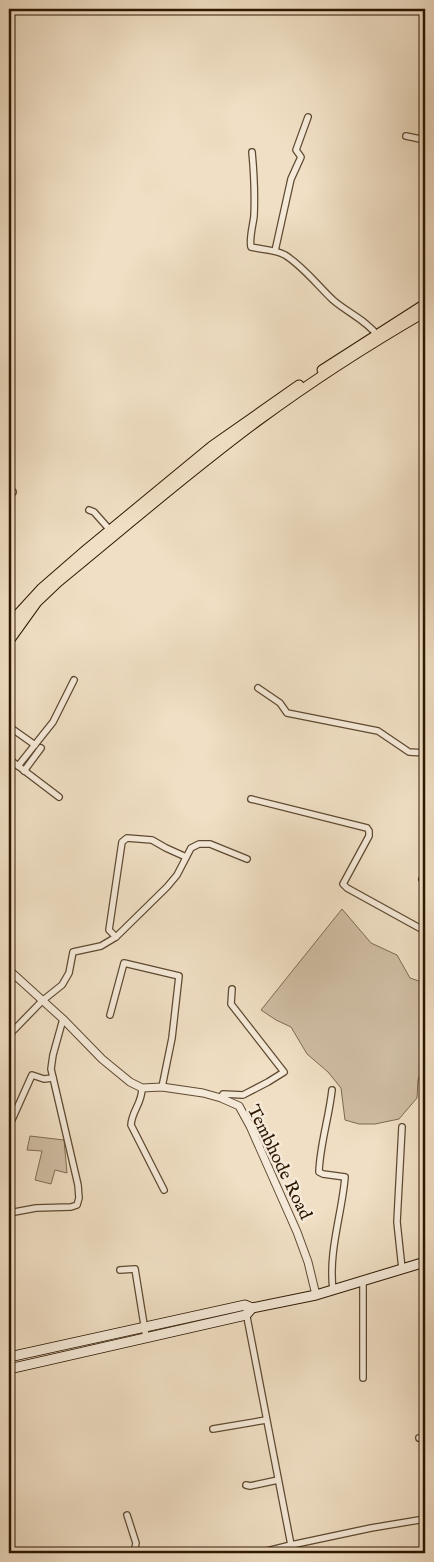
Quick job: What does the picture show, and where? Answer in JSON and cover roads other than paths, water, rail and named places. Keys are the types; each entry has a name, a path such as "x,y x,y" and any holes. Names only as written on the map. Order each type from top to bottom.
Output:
{"main road":[{"path":"9,641 37,602 128,520 181,477 425,304"},
{"path":"379,337 425,313"},
{"path":"9,628 19,613 41,589 110,530 128,520"},
{"path":"9,1357 144,1327 316,1295 402,1269 425,1265"},
{"path":"9,1368 146,1337 248,1309"}],"street":[{"path":"275,250 291,179 301,157 296,150 308,117"},
{"path":"406,136 425,140"},
{"path":"252,152 254,205 251,247 275,250 286,256 303,269 332,299 370,325 379,337"},
{"path":"89,510 94,512 110,530"},
{"path":"18,766 53,722 74,680"},
{"path":"258,688 280,703 287,713 378,731 409,752 425,753"},
{"path":"9,728 35,745"},
{"path":"24,771 42,748"},
{"path":"9,759 59,797"},
{"path":"251,799 367,828 370,831 369,836 343,884 425,931"},
{"path":"116,937 109,930 122,842 127,838 152,840 186,857"},
{"path":"9,1035 42,1000 62,985 69,973 73,952 101,946 116,937 168,887 177,875 191,848 199,844 210,844 246,859"},
{"path":"110,1015 124,963 178,976 172,1038 162,1086"},
{"path":"9,970 63,1019 102,1059 130,1082 142,1088 142,1099 132,1116 131,1124 164,1190"},
{"path":"221,1098 222,1094 243,1095 284,1072 231,1004 232,989"},
{"path":"9,1213 36,1208 77,1205 80,1198 51,1069 63,1019"},
{"path":"10,1124 32,1075 44,1079 52,1078"},
{"name":"Tembhode Road","path":"142,1088 162,1086 204,1093 238,1106 250,1126 300,1240 308,1262 316,1295"},
{"path":"332,1090 319,1172 345,1177 343,1199 332,1255 332,1290"},
{"path":"402,1127 397,1222 402,1269"},
{"path":"120,1270 135,1269 146,1337"},
{"path":"363,1280 363,1378"},
{"path":"248,1309 266,1420 291,1545"},
{"path":"102,1336 104,1346"},
{"path":"58,1346 60,1357"},
{"path":"212,1429 266,1420"},
{"path":"246,1485 250,1486 278,1480"},
{"path":"127,1515 136,1543 134,1553"},
{"path":"259,1553 371,1528 425,1519"},
{"path":"9,1536 9,1553"}]}
